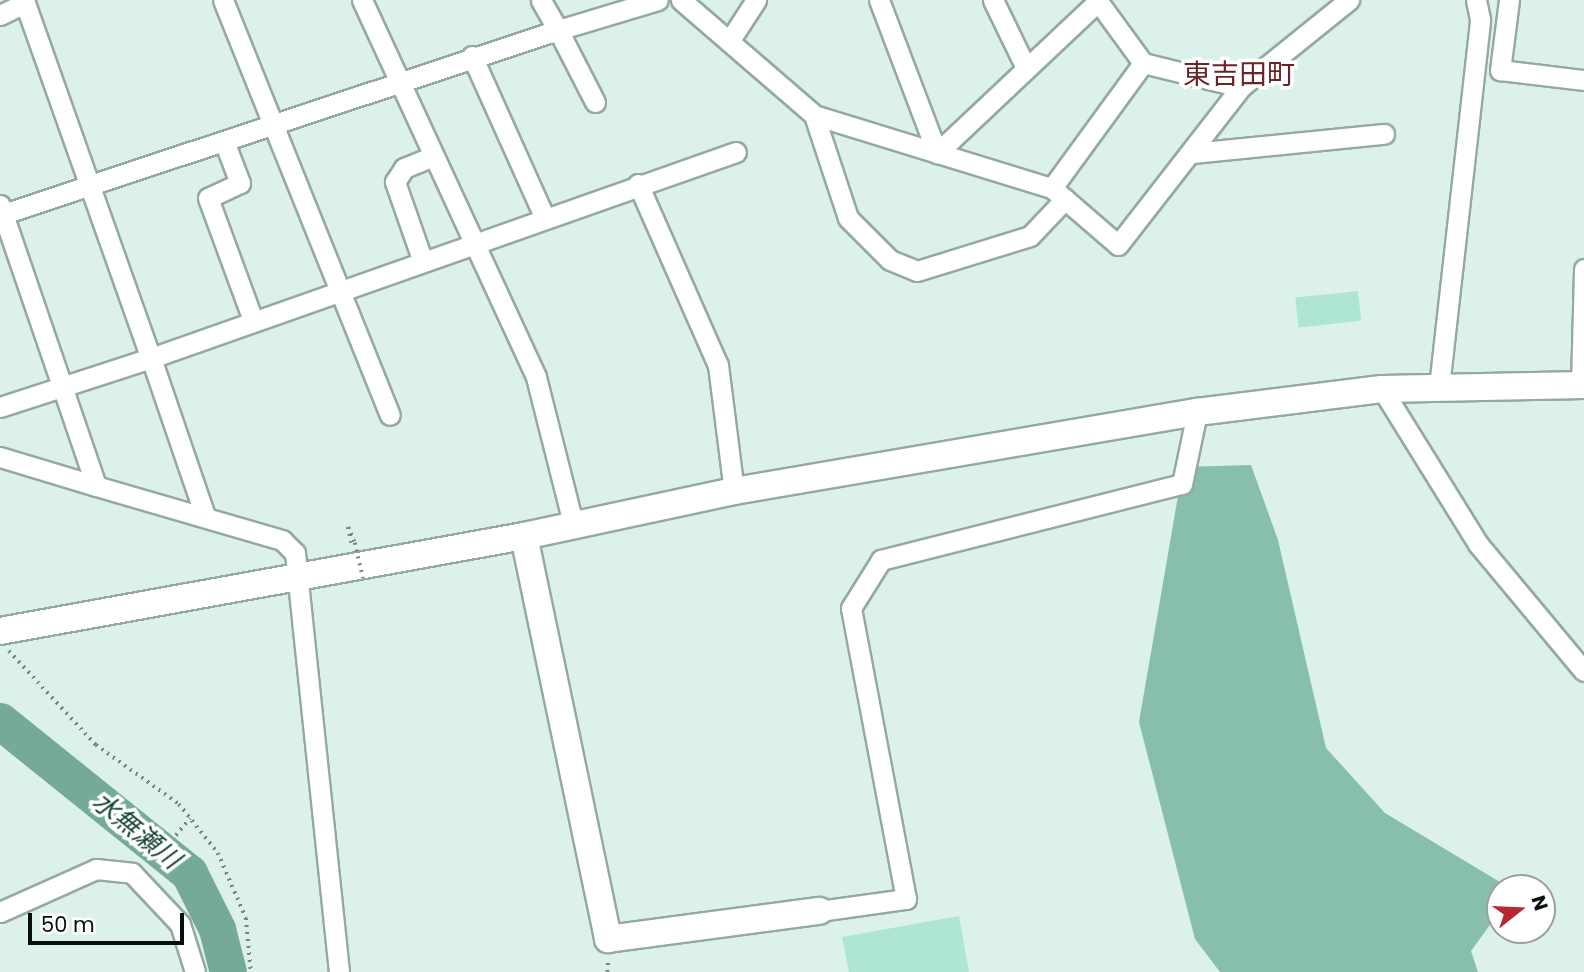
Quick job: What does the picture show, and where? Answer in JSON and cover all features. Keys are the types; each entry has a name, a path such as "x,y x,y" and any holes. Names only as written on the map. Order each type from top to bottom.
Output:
{"street":[{"path":"223,0 390,415"},
{"path":"362,0 397,81 536,377 573,523"},
{"path":"541,0 595,102"},
{"path":"96,486 1,211 224,141 472,56 658,0"},
{"path":"681,0 814,115 1059,194 1118,244 1192,153 1241,87 1349,0"},
{"path":"730,40 756,0"},
{"path":"880,0 937,153"},
{"path":"993,0 1025,66"},
{"path":"1440,387 1480,19 1476,0"},
{"path":"1509,0 1500,70 1584,80"},
{"path":"0,15 27,1 87,185 205,516"},
{"path":"937,153 1025,66 1097,1 1143,64 1241,87"},
{"path":"472,56 544,216"},
{"path":"814,115 848,218 890,260 918,271 1030,236 1143,64"},
{"path":"1192,153 1384,134"},
{"path":"224,141 240,183 208,198 253,320"},
{"path":"0,407 150,358 339,288 736,152"},
{"path":"422,259 395,183 404,168 433,156"},
{"path":"638,184 719,365 734,491"},
{"path":"4,640 301,573 524,536 573,523 734,491 1197,412 1382,390 1583,385 1584,269"},
{"path":"1382,390 1478,544 1584,671"},
{"path":"524,536 608,940 906,899 851,608 881,560 1182,484 1197,412"},
{"path":"0,457 282,540 295,553 301,573 339,972"},
{"path":"0,912 96,869 132,873 180,924 195,972"}],"path":[{"path":"353,543 363,578"},
{"path":"4,640 96,744 190,818 218,853 246,918 251,972"},
{"path":"158,857 190,818"}],"green space":[{"path":"1251,465 1278,540 1326,748 1385,813 1487,874 1486,930 1471,951 1478,972 1220,972 1195,939 1139,722 1183,467"}],"building":[{"path":"1358,291 1361,321 1298,327 1295,298"},
{"path":"959,916 969,972 849,972 842,937"}],"waterway":[{"name":"水無瀬川","path":"0,721 189,873 217,929 228,972"}],"district":[{"name":"東吉田町","path":"1239,75"}]}
